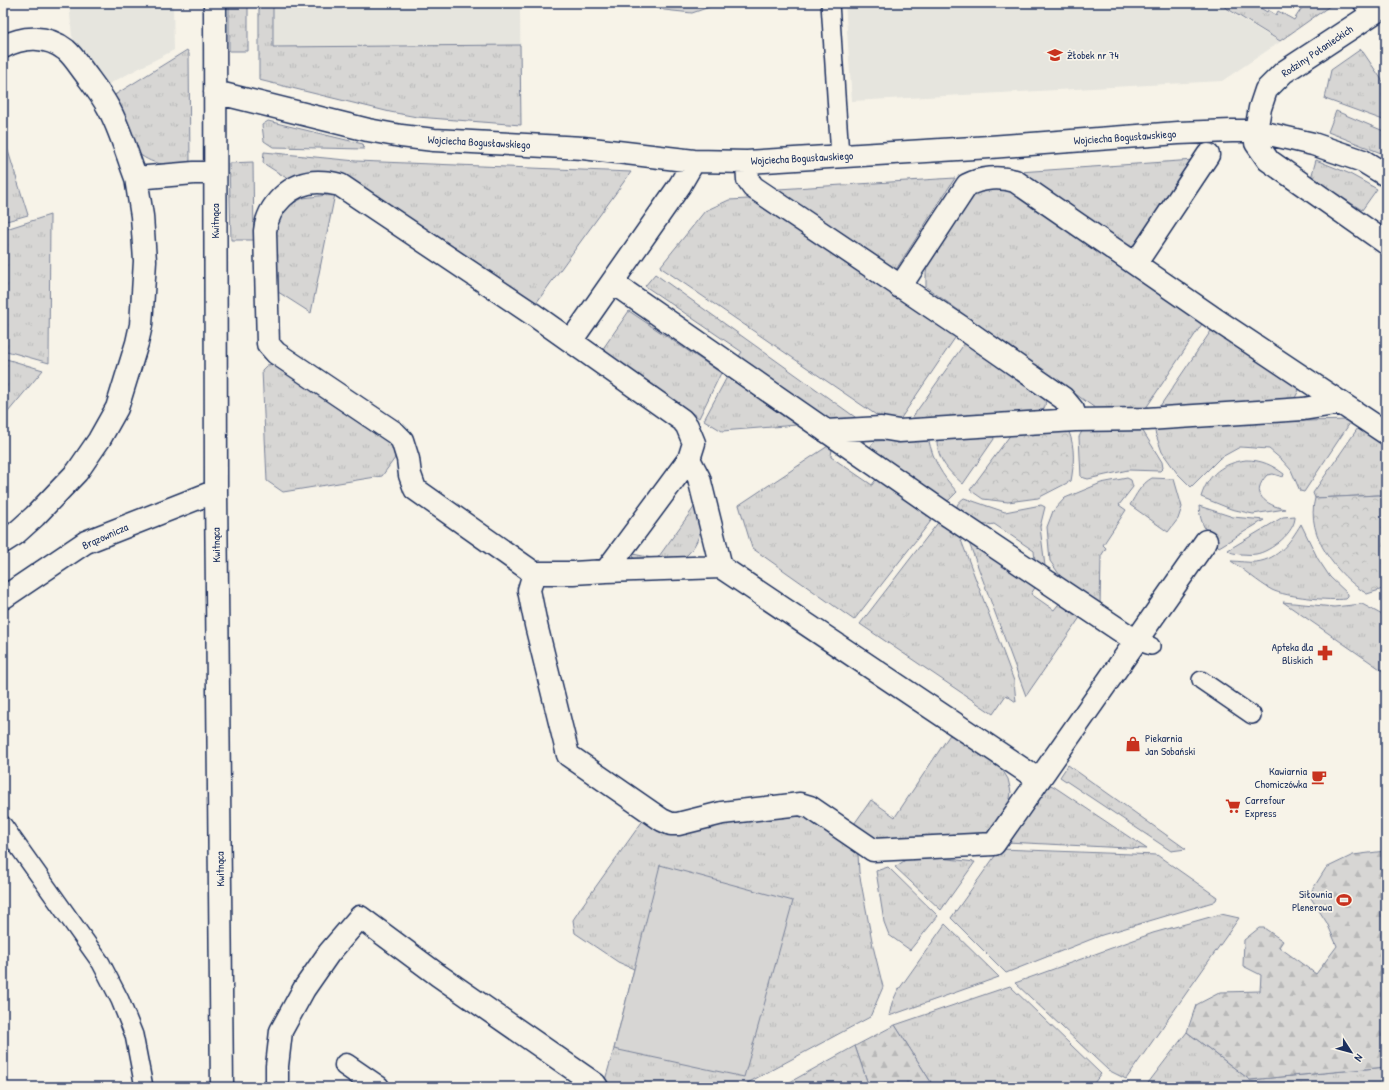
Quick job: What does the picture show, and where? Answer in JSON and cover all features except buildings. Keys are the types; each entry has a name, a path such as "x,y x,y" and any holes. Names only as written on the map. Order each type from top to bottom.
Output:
{"street":[{"name":"Kwitnąca","path":"215,3 216,491 222,1087"},
{"name":"Rodziny Połanieckich","path":"1256,131 1260,108 1266,90 1276,78 1373,8"},
{"path":"3,47 22,39 33,38 56,44 66,50 74,59 106,102 136,178 142,216 145,254 141,325 117,408 99,440 77,472 35,516 14,535 3,542"},
{"name":"Wojciecha Bogusławskiego","path":"215,92 368,130 401,136 434,140 583,148 694,161 747,162 990,147 1178,132 1256,131 1313,144 1363,161 1386,175"},
{"path":"1256,131 1256,143 1268,160 1386,243"},
{"path":"990,147 990,179"},
{"path":"1136,263 1208,155"},
{"path":"571,341 613,283 680,185 694,161"},
{"path":"747,162 748,180 753,187 967,331 1063,398 1073,410 1075,420"},
{"path":"136,178 194,173 215,173"},
{"path":"900,287 967,185 976,180 1008,179 1015,181 1386,433"},
{"path":"606,571 689,459 694,443 687,426 682,420 506,296 340,185 318,182 297,187 285,194 276,203 268,219 265,237 268,344 276,353 395,433 402,440 408,459 410,475 415,489 534,573 573,573 721,567 1039,780"},
{"path":"613,283 943,512 1143,643"},
{"path":"826,431 881,428 899,431 1075,420 1147,419 1303,409 1341,403"},
{"path":"689,459 699,478 721,567"},
{"name":"Brązownicza","path":"3,598 86,542 216,491"},
{"path":"534,573 529,590 536,626 568,755 662,820 671,824 678,824 722,813 800,804 810,807 873,850 994,844 1039,780 1143,643 1206,541"},
{"path":"277,1087 277,1066 281,1031 304,989 329,953 360,917 438,975 595,1084 597,1087"},
{"path":"346,1065 378,1087"}],"lane":[{"path":"830,3 840,156"},
{"path":"1201,680 1252,715"},
{"path":"3,825 101,963 120,1000 134,1035 144,1087"}],"shaded area":[{"path":"69,3 173,3 174,50 105,86 81,54 72,36"},
{"path":"272,3 520,3 521,125 417,117 390,112 272,83"},
{"name":"Żłobek nr 74","path":"845,3 1215,3 1280,42 1222,81 852,101"}],"green space":[{"path":"229,3 248,3 248,51 229,51"},
{"path":"259,3 273,3 273,47 520,45 521,125 417,117 390,112 259,80"},
{"path":"650,3 721,3 692,13 664,10"},
{"path":"1218,3 1252,3 1267,12 1268,10 1276,15 1278,11 1294,20 1305,3 1334,3 1280,41"},
{"path":"1361,49 1386,86 1386,121 1325,99 1331,70"},
{"path":"187,50 189,54 190,164 169,165 150,161 138,153 113,96"},
{"path":"1336,111 1386,132 1386,155 1328,132"},
{"path":"268,121 363,144 364,149 273,147 264,141 262,125"},
{"path":"3,135 28,215 3,222"},
{"path":"264,152 356,161 631,172 534,306 344,175 317,171 288,179 263,163"},
{"path":"1194,160 1132,251 1019,172"},
{"path":"1316,160 1348,173 1377,189 1362,210 1311,178"},
{"path":"253,162 254,240 231,240 229,163"},
{"path":"955,178 895,271 778,192 778,189"},
{"path":"992,189 1009,189 1204,321 1144,411 1102,413 926,287 926,273 929,259 977,192"},
{"path":"335,194 311,313 275,290 275,224 286,207 303,198"},
{"path":"748,199 764,206 957,335 899,421 885,421 660,267 705,211 729,200"},
{"path":"50,215 49,363 3,350 3,230"},
{"path":"655,274 862,422 831,423 737,359 742,352 645,286"},
{"path":"629,311 721,373 699,418 602,350"},
{"path":"1213,328 1298,384 1299,390 1294,400 1158,409"},
{"path":"967,340 1042,391 1045,404 1042,411 909,422"},
{"path":"3,358 43,370 3,418"},
{"path":"274,364 383,433 392,444 395,458 382,476 283,492 267,481 262,370 267,365"},
{"path":"727,377 797,425 722,431 704,420"},
{"path":"1352,420 1304,492 1300,491 1291,470 1269,449 1240,447 1220,458 1191,487 1177,473 1162,452 1155,432 1158,424"},
{"path":"1360,425 1386,442 1386,497 1379,495 1315,498 1313,493"},
{"path":"1141,428 1162,462 1163,468 1160,471 1128,470 1088,479 1081,477 1079,437 1083,429"},
{"path":"1069,432 1073,456 1071,481 1038,498 1008,502 983,499 970,490 1011,434"},
{"path":"993,434 994,439 963,484 952,474 944,463 938,451 937,436"},
{"path":"928,438 939,467 957,492 945,502 873,453 870,447 875,441"},
{"path":"828,446 832,449 831,457 872,485 877,478 934,517 854,620 752,548 739,505"},
{"path":"1246,460 1266,464 1284,474 1283,477 1273,474 1267,475 1262,482 1260,493 1262,498 1272,505 1285,509 1253,514 1231,509 1201,497 1208,482 1218,471 1230,464"},
{"path":"1127,478 1131,480 1133,487 1119,505 1126,510 1103,545 1106,548 1101,556 1100,607 1066,584 1050,561 1047,527 1053,511 1065,498 1101,483"},
{"path":"1152,478 1174,479 1182,507 1178,519 1168,532 1130,505 1142,487"},
{"path":"1379,495 1386,497 1386,588 1367,594 1345,576 1326,553 1319,540 1313,512 1315,498"},
{"path":"964,498 1005,512 1041,505 1045,507 1040,527 1045,566 1041,567 1035,561 1034,551 994,524 984,525 958,511 957,505"},
{"path":"695,506 700,532 695,544 684,558 634,560 633,554 657,559"},
{"path":"1199,506 1233,517 1264,520 1219,547 1203,524"},
{"path":"1295,516 1294,522 1287,535 1268,549 1256,554 1240,554 1228,550 1283,517"},
{"path":"940,520 958,532 1014,681 1016,702 1006,695 993,714 860,624"},
{"path":"1301,524 1318,559 1330,577 1348,594 1346,599 1308,598 1287,595 1272,590 1262,584 1231,561 1256,562 1271,557 1283,549"},
{"path":"968,540 1036,586 1031,594 1054,610 1061,601 1081,616 1026,696"},
{"path":"1283,602 1334,607 1362,604 1386,617 1386,673"},
{"path":"951,733 1000,766 1008,779 1011,792 1009,805 990,834 877,842 852,827 871,800 895,817"},
{"path":"1068,765 1186,849 1171,851 1060,777"},
{"path":"1049,785 1053,786 1147,849 1006,842"},
{"path":"798,810 841,839 858,854 859,872 873,946 883,987 870,1017 740,1087 603,1087 634,969 618,962 575,933 573,920 582,906 644,819"},
{"path":"1000,849 1157,855 1217,897 1213,902 1102,935 1006,973 951,918"},
{"path":"1386,849 1386,1067 1250,1080 1187,1032 1196,1005 1221,992 1260,991 1261,975 1243,966 1244,940 1259,928 1264,928 1283,941 1279,947 1316,974 1337,946 1327,923 1309,895 1326,868 1353,855 1385,851"},
{"path":"913,855 975,862 941,910 895,867"},
{"path":"660,865 793,901 744,1077 614,1049"},
{"path":"888,867 938,916 910,950 889,935 884,922 876,871"},
{"path":"1221,914 1239,918 1126,1079 1108,1070 1015,983 1153,933"},
{"path":"945,924 999,977 889,1016 892,1003 897,992"},
{"path":"1010,986 1101,1074 1091,1087 1043,1087 1031,1085 1025,1087 934,1087 895,1025"},
{"path":"895,1025 934,1087 869,1087 855,1046"},
{"path":"1187,1032 1250,1080 1386,1067 1386,1087 1145,1087"},
{"path":"855,1046 869,1087 781,1087"}],"place":[{"name":"Żłobek nr 74","path":"1055,55"},
{"name":"Apteka dla Bliskich","path":"1325,653"},
{"name":"Piekarnia Jan Sobański","path":"1133,744"},
{"name":"Kawiarnia Chomiczówka","path":"1319,777"},
{"name":"Carrefour Express","path":"1233,806"},
{"name":"Siłownia Plenerowa","path":"1344,900"}]}
